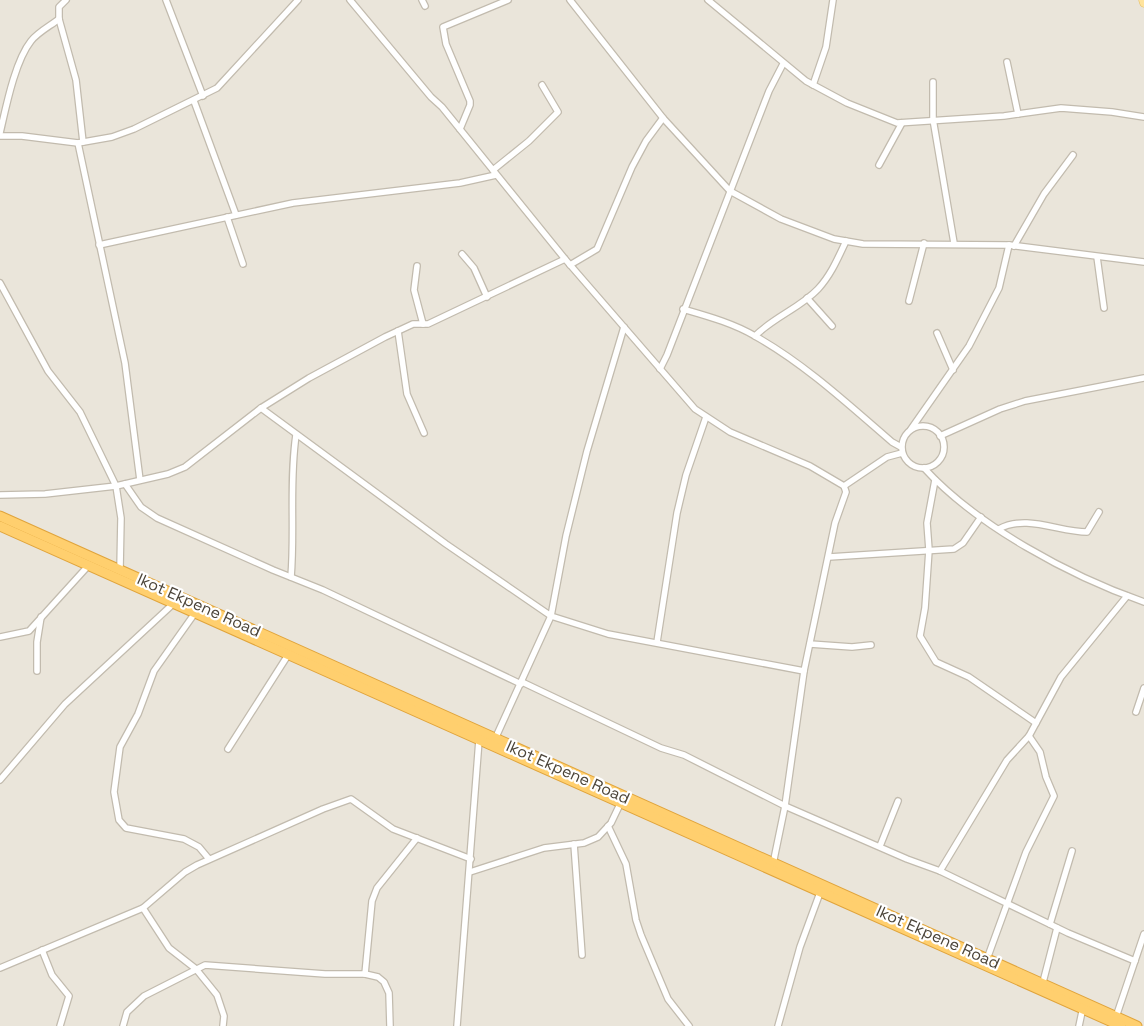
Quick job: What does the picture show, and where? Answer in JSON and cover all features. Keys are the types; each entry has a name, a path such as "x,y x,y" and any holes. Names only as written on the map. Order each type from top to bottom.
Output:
{"highway":[{"name":"Ikot Ekpene Road","path":"0,516 495,739 622,799 1042,987 1121,1026"},
{"name":"Ikot Ekpene Road","path":"0,527 479,740 773,864 822,888 987,959 1042,987"},
{"name":"Ikot Ekpene Road","path":"1083,1006 1137,1026"}],"street":[{"path":"66,0 59,7 59,19 76,80 80,142 124,363 140,480"},
{"path":"166,0 203,96"},
{"path":"59,19 34,37 26,49 10,92 0,134 80,142 119,135 194,101 217,88 298,0"},
{"path":"350,0 460,129 570,265 680,393 706,417 730,432 810,466 844,486 846,492 834,523 829,557 804,671 785,806 773,864"},
{"path":"422,0 425,6"},
{"path":"460,129 470,105 470,100 446,44 443,27 508,0"},
{"path":"570,0 663,118 730,191 781,219 846,242 1012,245 1144,262"},
{"path":"708,0 782,64 813,85 847,103 902,123 1078,108 1144,117"},
{"path":"813,85 826,47 833,0"},
{"path":"1007,62 1018,114"},
{"path":"660,369 769,91 782,64"},
{"path":"933,82 933,119 954,243"},
{"path":"99,245 292,203 460,183 495,172 558,112 542,85"},
{"path":"194,101 236,215"},
{"path":"570,265 598,247 632,167 646,141 663,118"},
{"path":"879,165 902,123"},
{"path":"844,486 887,457 902,450 911,428 969,346 999,288 1012,245 1044,194 1073,155"},
{"path":"227,217 242,264"},
{"path":"755,336 768,323 807,298 828,277 846,242"},
{"path":"909,301 924,243"},
{"path":"462,254 474,268 487,297"},
{"path":"1097,257 1104,308"},
{"path":"0,495 45,494 116,486 168,474 193,463 262,408 330,366 413,324 428,324 565,259"},
{"path":"417,266 413,284 423,324"},
{"path":"0,282 48,371 80,412 116,486 121,518 120,570"},
{"path":"807,298 832,326"},
{"path":"683,309 717,319 755,336 837,395 902,450 913,465 924,468 934,465 941,457 944,446 940,436 927,427 911,428"},
{"path":"495,739 551,616 566,536 587,451 624,328"},
{"path":"398,331 404,382 412,409 424,433"},
{"path":"937,333 953,370"},
{"path":"940,436 1000,409 1024,401 1144,378"},
{"path":"262,408 296,435 551,616 598,631 804,671"},
{"path":"657,642 677,513 686,475 706,417"},
{"path":"291,577 293,550 291,488 296,435"},
{"path":"924,468 935,480 998,529 1070,570 1144,602"},
{"path":"935,480 927,523 929,550 925,608 920,633 931,656 943,666 969,677 1036,722"},
{"path":"125,484 142,507 157,518 323,590 661,748 684,755 785,806 907,859 940,871 1057,928 1135,961"},
{"path":"998,529 1012,524 1055,526 1087,532 1099,512"},
{"path":"829,557 958,547 981,517"},
{"path":"0,637 29,630 88,566"},
{"path":"940,871 1008,760 1029,736 1061,677 1127,596"},
{"path":"0,780 66,704 173,604"},
{"path":"195,613 154,671 138,714 120,747 114,792 119,820 126,828 184,839 199,847 209,859"},
{"path":"37,671 37,642 42,617"},
{"path":"810,644 852,647 871,645"},
{"path":"228,750 288,655"},
{"path":"1136,712 1144,688"},
{"path":"987,959 1006,902 1026,852 1054,796 1046,777 1040,752 1029,736"},
{"path":"457,1026 479,740"},
{"path":"0,968 143,908 185,872 209,859 323,809 351,799 393,829 471,859"},
{"path":"470,872 544,848 574,844 598,837 608,826 622,799"},
{"path":"880,846 898,801"},
{"path":"608,826 626,864 636,920 641,935 668,999 689,1026"},
{"path":"366,974 372,901 377,888 417,838"},
{"path":"574,844 582,955"},
{"path":"1050,924 1072,851"},
{"path":"778,1026 800,947 822,888"},
{"path":"143,908 169,948 196,969 217,995 224,1016 223,1026"},
{"path":"1042,987 1057,928"},
{"path":"1116,1017 1144,934"},
{"path":"42,950 52,974 69,996 60,1026"},
{"path":"123,1026 127,1012 136,1001 155,989 187,976 196,969 205,966 324,974 366,974 378,977 387,988 390,1026"},
{"path":"1079,1026 1083,1006"}],"shaded area":[{"path":"0,0 1144,0 1144,1026 0,1026"}]}
